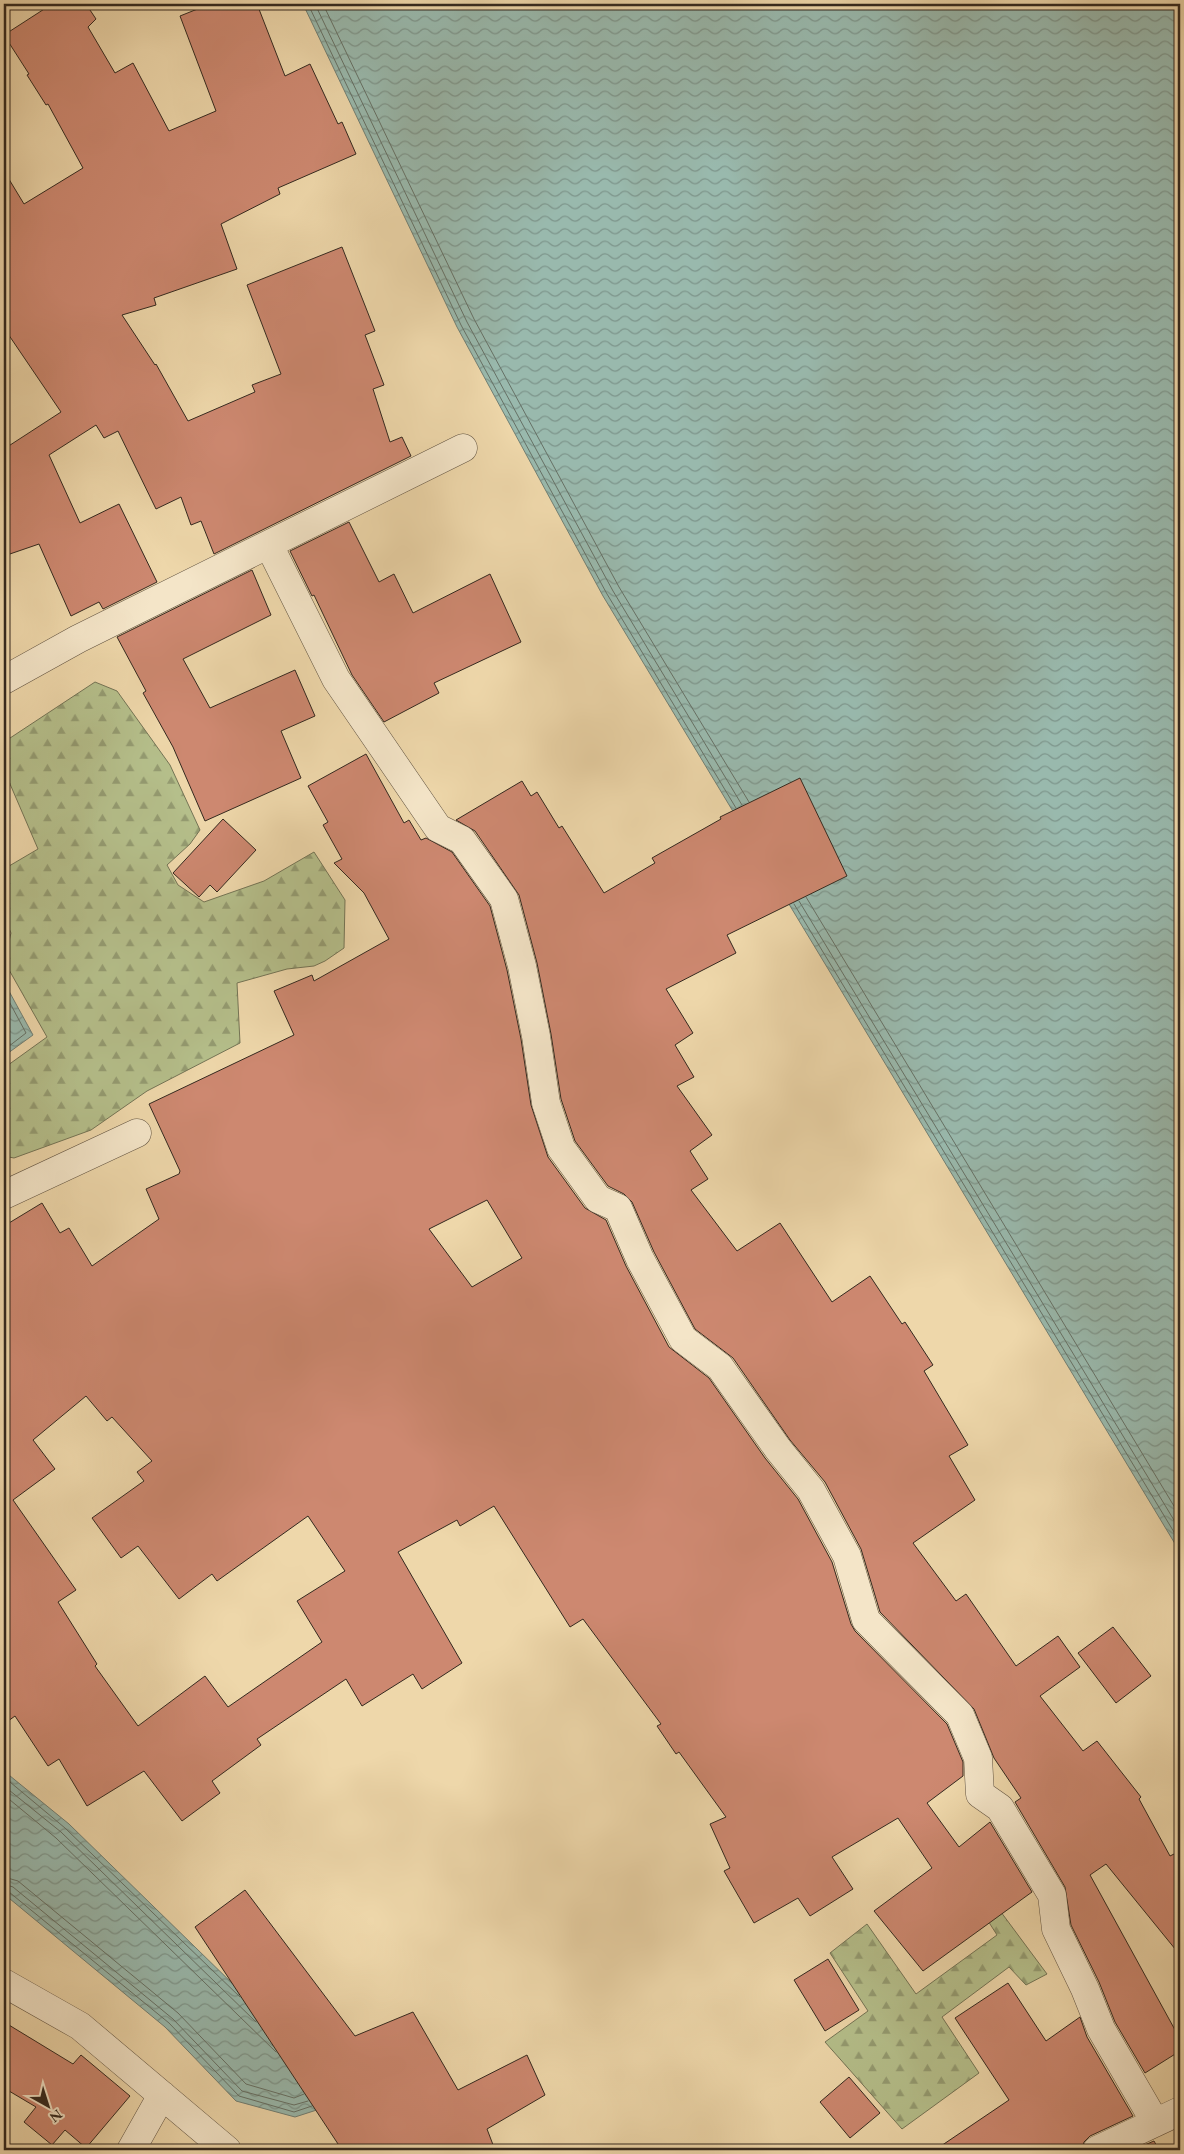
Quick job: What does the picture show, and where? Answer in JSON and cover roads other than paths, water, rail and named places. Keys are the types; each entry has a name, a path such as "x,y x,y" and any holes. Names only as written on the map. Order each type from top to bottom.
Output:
{"street":[{"path":"4,680 78,638 463,448"},
{"path":"269,545 336,679 438,828 462,840 504,899 522,966 536,1036 546,1103 561,1148 598,1199 618,1208 640,1260 683,1339 720,1367 778,1449 811,1490 847,1556 866,1620 960,1715 978,1758 980,1794 1000,1808 1052,1895 1056,1929 1085,1989 1101,2029 1155,2122"},
{"path":"4,1195 138,1133"},
{"path":"4,1983 80,2026 227,2150"},
{"path":"131,2150 162,2095"},
{"path":"1097,2150 1180,2111"}],"water":[{"path":"303,4 1180,4 1180,1552 603,596 457,327"},
{"path":"4,982 33,1035 4,1056"},
{"path":"4,1771 69,1824 323,2072 326,2107 295,2117 236,2101 165,2027 4,1894"}]}
